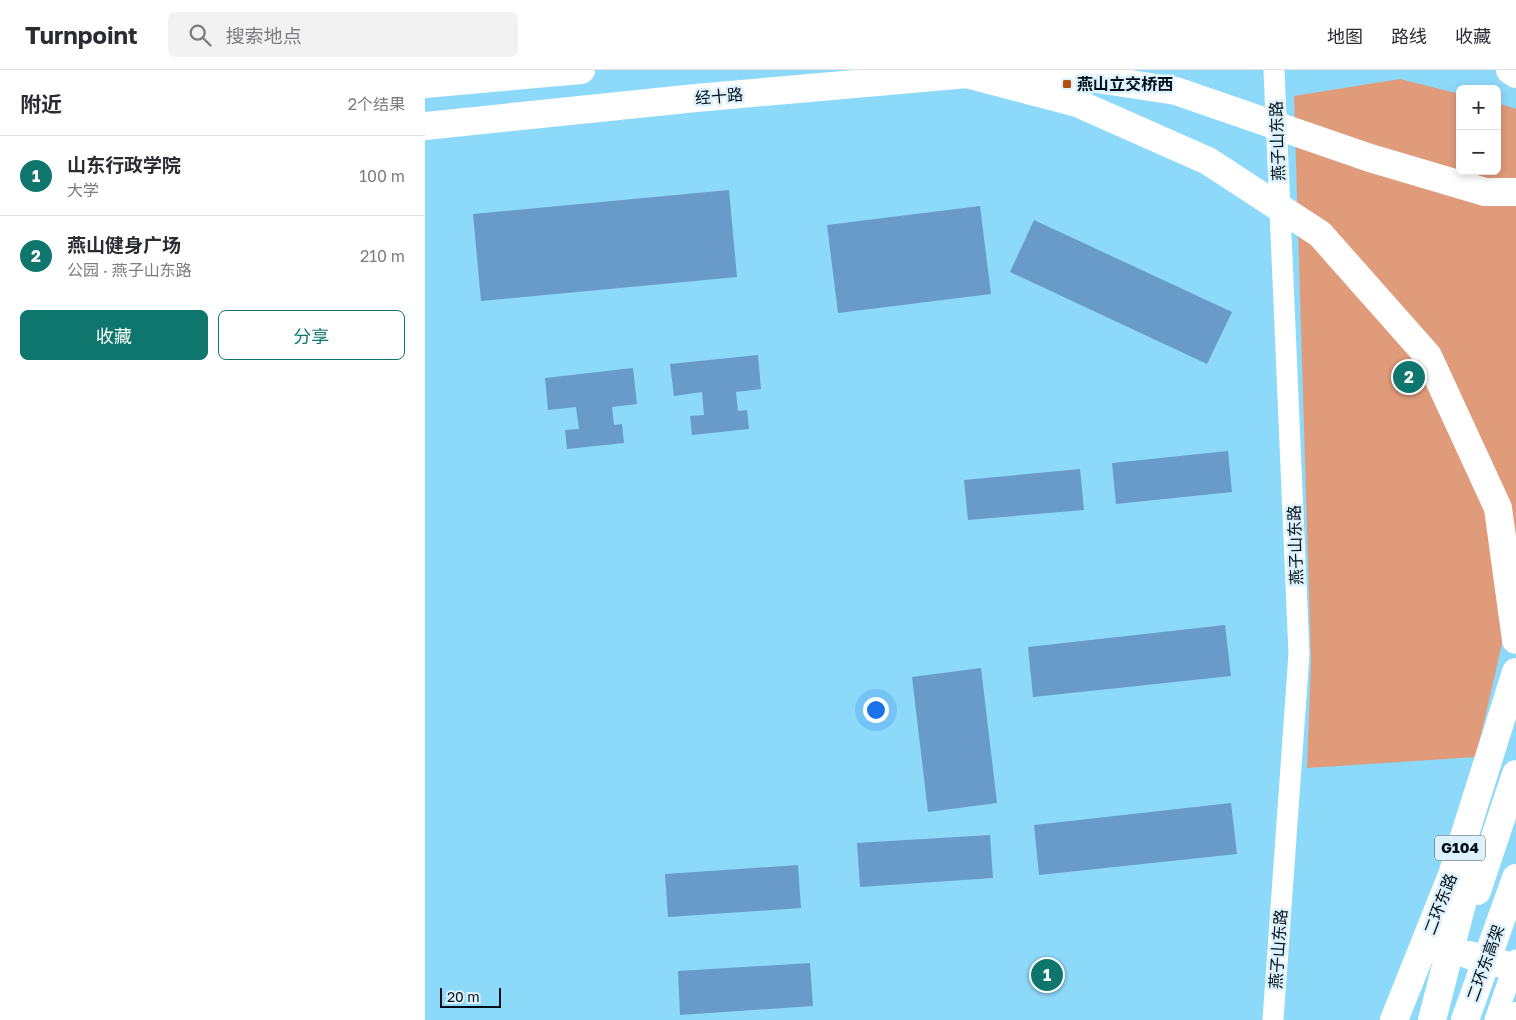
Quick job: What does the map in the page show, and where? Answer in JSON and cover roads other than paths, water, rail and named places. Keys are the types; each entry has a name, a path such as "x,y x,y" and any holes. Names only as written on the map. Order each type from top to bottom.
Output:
{"main road":[{"path":"425,84 581,70"},
{"path":"951,70 1077,103 1209,161 1320,234 1428,356 1498,508 1516,640"},
{"name":"经十路","path":"425,126 696,98 1013,70"},
{"path":"1038,70 1176,91 1370,158 1476,190 1485,192 1516,192"},
{"path":"1510,70 1516,74"},
{"name":"二环东路","path":"1394,1020 1451,875 1516,672"},
{"path":"1416,1020 1469,875 1516,730"},
{"name":"二环东路","path":"1432,1020 1516,774"},
{"path":"1432,1020 1469,875"},
{"name":"二环东高架","path":"1465,1020 1516,878"},
{"path":"1456,951 1515,965"},
{"path":"1515,1020 1516,1016"}],"street":[{"name":"燕子山东路","path":"1273,1020 1299,654 1274,70"},
{"path":"1495,1020 1515,965"}],"place":[{"name":"燕山立交桥西","path":"1067,84"},
{"name":"燕山健身广场","path":"1409,377"},
{"name":"山东行政学院","path":"1047,975"}]}
